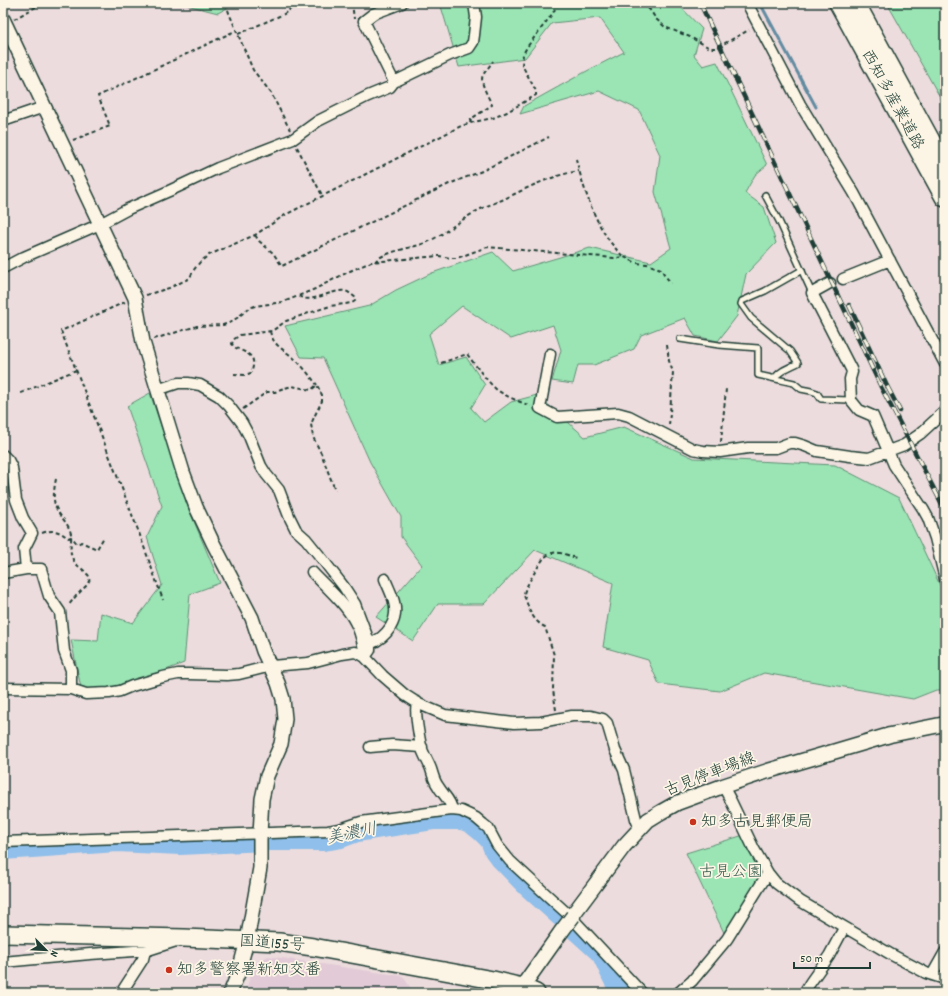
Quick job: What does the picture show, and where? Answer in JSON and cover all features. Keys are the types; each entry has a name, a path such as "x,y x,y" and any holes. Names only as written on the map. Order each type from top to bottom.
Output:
{"highway":[{"name":"西知多産業道路","path":"838,3 945,196"},
{"name":"西知多産業道路","path":"855,3 945,168"},
{"name":"国道155号","path":"3,934 184,938 279,942 493,980 529,990"}],"main road":[{"name":"古見停車場線","path":"529,990 561,932 572,916 624,846 648,820 660,812 677,803 783,766 890,735 945,724"}],"street":[{"path":"394,82 364,21 373,14 402,3"},
{"path":"3,268 218,168 294,139 318,121 368,96 390,87 394,82 450,55 469,48 473,42 476,17 474,3"},
{"path":"747,3 800,104 854,193 945,364"},
{"path":"4,22 135,298 143,342 183,472 196,507 213,543 252,618 263,651 278,683 283,699 284,719 280,744 268,776 262,799 260,868 247,941 238,974 230,993"},
{"path":"3,121 44,107"},
{"path":"843,279 890,260"},
{"path":"830,284 812,292 852,372 850,378 852,400 859,410 873,416 894,465 928,518 935,538 945,579"},
{"path":"550,354 540,408 557,417 618,413 630,416 693,449 703,452 720,452 748,448 776,448 789,443 805,446 816,451 869,458 904,445 945,411"},
{"path":"157,390 178,383 200,385 219,396 229,406 242,423 249,436 261,466 279,490 296,530 306,538 344,586 355,604 370,644 370,650 363,655"},
{"path":"3,455 8,460 12,468 16,500 23,518 32,533 24,549 26,569"},
{"path":"3,573 26,569 41,569 49,596 60,612 64,651 70,670 71,688"},
{"path":"312,572 339,600 355,622 361,636 364,649 363,655"},
{"path":"370,644 381,638 388,631 395,615 394,602 384,579"},
{"path":"3,688 71,688 86,694 109,693 178,674 239,674 270,666 308,663 355,652 363,655 383,676 406,695 444,715 514,723 541,722 572,716 591,716 603,719 606,723 615,750 624,770 636,819 641,828"},
{"path":"417,702 416,712 422,747 432,770 434,780 438,788 452,805 452,810"},
{"path":"370,747 392,745 422,747"},
{"path":"723,786 754,849 768,873 776,883 800,901 844,928 926,973 944,979"},
{"path":"3,842 328,831 340,829 361,822 452,810 461,811 476,818 488,828 497,845 510,861 572,916 642,993"},
{"path":"678,993 692,981 727,939 768,873"},
{"path":"804,993 829,956 844,928"},
{"path":"3,962 90,954 145,951 184,938"},
{"path":"121,993 144,959 145,951"},
{"path":"932,975 945,952"}],"lane":[{"path":"765,195 779,221 812,292"},
{"path":"775,378 781,372 798,363 786,347 751,318 742,304 742,301 765,291 802,270"},
{"path":"680,340 758,348 758,375 794,383 801,389 818,393 820,399 852,400"}],"path":[{"path":"4,22 43,3"},
{"path":"226,3 253,70 271,93 323,197"},
{"path":"238,34 284,14 298,3"},
{"path":"163,600 138,530 61,332 135,298 169,288 190,278 200,262 209,256 255,235 285,216 461,126 493,118 507,112 536,95 536,91 522,65 523,54 553,13 558,3"},
{"path":"643,3 656,19 665,27 690,37 710,48 716,48 759,24"},
{"path":"62,144 110,126 98,96 236,30"},
{"path":"470,123 471,119 492,105 482,84 482,78 493,61"},
{"path":"255,235 282,266 449,184 482,171 549,137"},
{"path":"576,159 590,205 601,227 616,250 624,257 637,263 647,264 661,269 671,283"},
{"path":"375,262 381,256 391,252 427,242 474,213 526,188 566,173 579,171"},
{"path":"143,342 197,326 223,325 229,323 245,311 255,306 283,302 299,296 371,262 439,256 457,258 487,247 614,258 624,257"},
{"path":"234,374 245,375 250,373 254,365 253,359 248,354 234,347 232,344 233,340 240,335 272,331 286,321 330,306 352,303 356,298 343,291 309,299 303,299 299,296"},
{"path":"270,331 274,342 296,360 317,386 322,395 322,401 311,424 313,436 335,490"},
{"path":"667,345 669,361 674,372 667,435"},
{"path":"441,363 467,354 498,390 523,403 540,408"},
{"path":"21,393 76,370"},
{"path":"235,414 267,392 275,392 292,386 311,390 317,386"},
{"path":"720,452 726,389"},
{"path":"56,479 54,494 56,509 69,529 71,538 71,556 74,562 87,573 90,579 88,585 60,614"},
{"path":"31,534 55,531 68,538 71,538 78,544 81,542 97,550 104,537"},
{"path":"557,719 553,690 554,656 545,627 533,616 528,607 524,593 544,558 549,554 558,553 576,558"}],"shaded area":[{"path":"268,956 403,976 412,990 412,993 245,993 254,964"}],"green space":[{"path":"179,3 236,3 218,13"},
{"path":"440,3 677,3 702,29 694,55 703,66 717,62 767,165 755,175 745,193 764,207 776,243 746,274 737,316 718,341 695,336 685,318 641,335 634,349 594,365 578,365 573,384 552,381 561,350 553,325 511,339 462,306 429,334 439,365 466,357 485,385 471,408 484,422 511,402 537,395 585,437 624,427 694,458 835,465 899,498 945,596 945,690 936,690 913,699 764,673 720,691 659,684 648,660 603,647 613,583 535,550 484,604 438,604 413,641 376,617 422,565 401,537 401,517 370,462 323,358 301,357 285,326 369,306 396,290 432,273 493,252 513,271 590,248 651,262 671,248 655,192 660,155 639,110 599,91 520,114 524,106 624,52 600,18 552,23 525,58 459,67"},
{"path":"887,3 939,3 945,11 945,106"},
{"path":"150,393 188,507 220,583 190,594 184,663 112,691 81,688 71,640 98,641 101,613 133,623 162,585 147,537 162,506 127,406"},
{"name":"古見公園","path":"747,834 768,873 727,939 686,853"}],"waterway":[{"path":"760,3 816,107"},
{"name":"美濃川","path":"3,851 117,843 180,846 269,842 323,842 341,839 357,833 433,821 462,821 470,824 480,832 489,841 493,851 499,859 525,886 600,954 612,980 622,993"}],"railway":[{"path":"700,3 881,387 945,510"},
{"path":"849,305 900,411"}],"place":[{"name":"知多古見郵便局","path":"693,822"},
{"name":"知多警察署新知交番","path":"169,970"}]}
